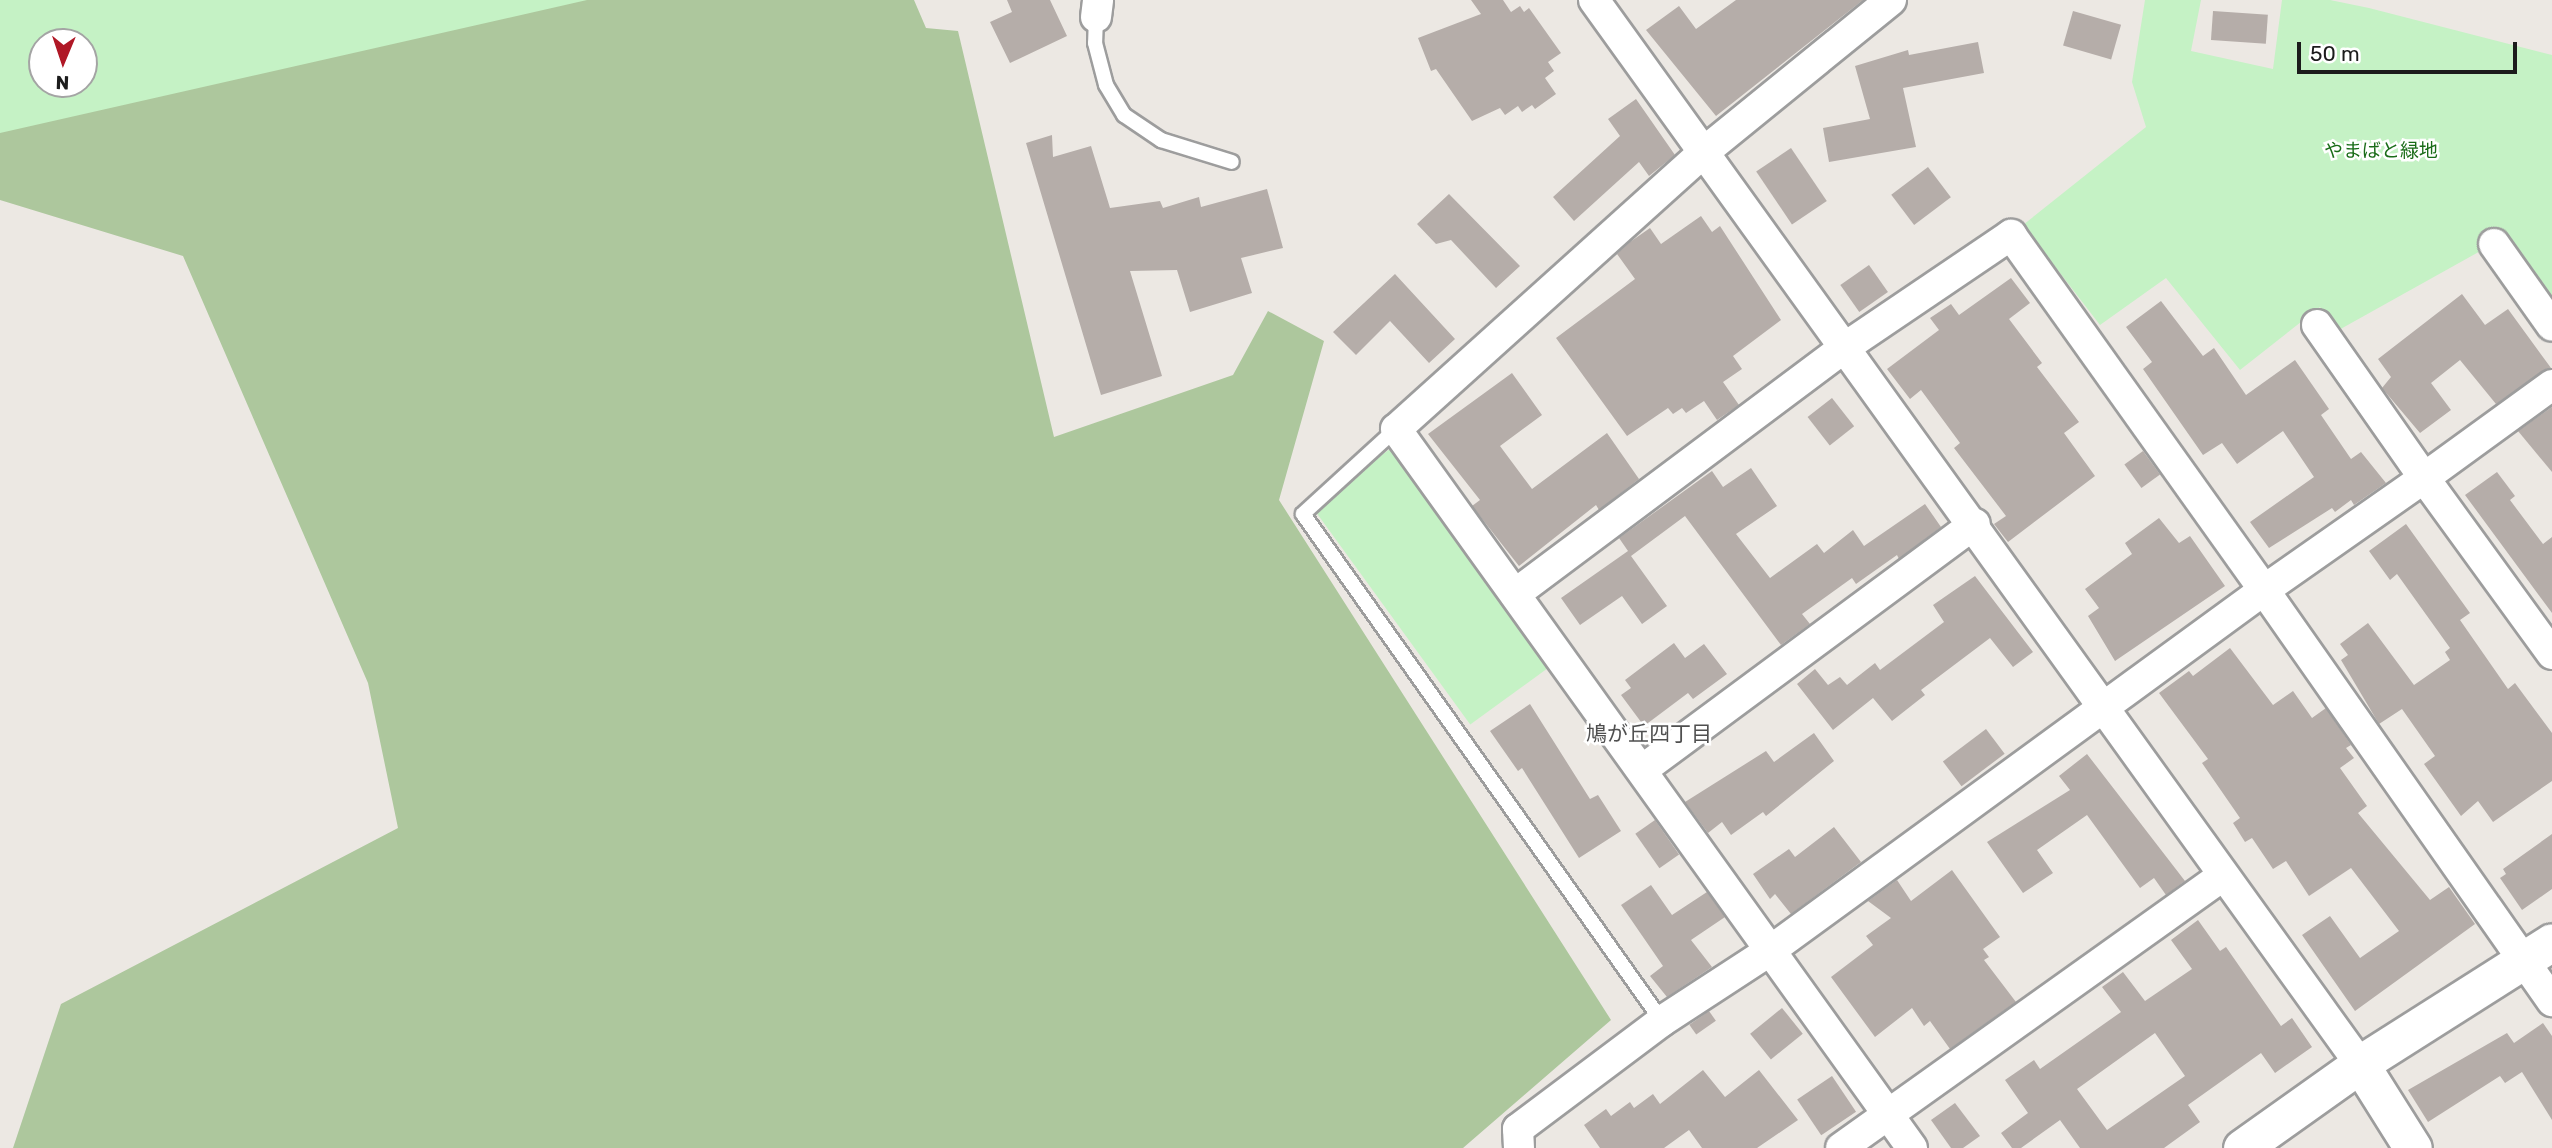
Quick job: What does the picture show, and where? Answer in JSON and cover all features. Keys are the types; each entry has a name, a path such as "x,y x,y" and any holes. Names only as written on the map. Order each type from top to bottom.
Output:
{"street":[{"path":"1891,0 1704,152 1396,429 1912,1148"},
{"path":"1604,4 1704,152 1844,348 1975,524 2223,876 2360,1064 2413,1148"},
{"path":"1515,594 1844,348 2011,235 2264,590 2539,951 2552,1001"},
{"path":"2494,244 2552,326"},
{"path":"2317,325 2552,654"},
{"path":"1519,1148 1518,1129 1662,1021 1771,950 2264,590 2552,385"},
{"path":"1642,770 1975,524"},
{"path":"1841,1148 2223,876"},
{"path":"2242,1148 2360,1064 2539,951"}],"lane":[{"path":"1097,8 1095,43 1106,85 1124,115 1161,140 1232,162"},
{"path":"1396,429 1303,514 1662,1021"}],"green space":[{"path":"0,0 914,0 926,28 958,31 1054,437 1233,375 1268,311 1324,341 1279,500 1611,1020 1463,1148 13,1148 61,1004 398,828 368,683 183,256 0,200"},
{"path":"0,0 587,0 0,133"},
{"name":"やまばと緑地","path":"2145,0 2201,0 2191,51 2273,69 2282,0 2330,0 2552,55 2552,326 2493,244 2337,331 2320,307 2240,370 2166,278 2100,325 2023,225 2146,127 2132,82"},
{"path":"1390,449 1549,667 1470,724 1312,506"}],"building":[{"path":"1007,0 1050,0 1067,36 1010,63 990,22 1012,12"},
{"path":"1471,0 1503,0 1511,12 1520,6 1524,12 1529,8 1561,53 1548,62 1554,71 1545,78 1556,94 1535,109 1532,105 1522,112 1518,106 1505,115 1500,108 1472,121 1436,69 1431,71 1418,38 1481,14"},
{"path":"1736,0 1863,0 1716,116 1646,30 1679,6 1696,29"},
{"path":"2073,11 2121,25 2111,59 2063,46"},
{"path":"2213,11 2268,15 2266,44 2211,40"},
{"path":"1978,42 1984,73 1903,88 1916,147 1829,162 1823,128 1870,119 1855,66 1908,50 1909,55"},
{"path":"1636,99 1675,155 1649,176 1639,162 1574,221 1553,197 1620,136 1608,119"},
{"path":"1052,135 1053,157 1091,146 1110,208 1160,201 1163,208 1199,197 1201,207 1267,189 1283,248 1241,258 1252,293 1190,312 1177,270 1130,271 1162,376 1101,395 1026,143"},
{"path":"1791,148 1827,201 1792,225 1756,171"},
{"path":"1928,167 1951,197 1914,225 1891,195"},
{"path":"1449,194 1520,266 1496,288 1451,240 1436,244 1417,224"},
{"path":"1701,216 1712,232 1720,226 1781,320 1733,356 1742,369 1723,382 1739,405 1717,420 1704,401 1686,413 1682,408 1673,414 1668,408 1627,436 1556,338 1635,279 1617,254 1630,242 1650,228 1661,244"},
{"path":"1869,265 1888,292 1859,312 1840,285"},
{"path":"1395,274 1455,339 1429,363 1390,321 1356,355 1333,332"},
{"path":"2011,278 2030,303 2009,319 2042,363 2037,367 2079,422 2064,433 2095,476 2008,542 1994,524 2006,516 1954,448 1960,443 1921,390 1910,399 1887,369 1939,330 1930,318 1951,304 1959,315"},
{"path":"2462,294 2485,325 2508,309 2551,368 2496,404 2460,360 2431,383 2451,410 2420,433 2382,388 2391,377 2378,359"},
{"path":"2161,301 2203,356 2214,348 2246,395 2295,360 2329,409 2321,415 2351,459 2361,452 2386,483 2354,505 2351,500 2335,512 2332,508 2269,548 2250,522 2314,477 2283,431 2237,464 2222,443 2203,455 2143,369 2152,362 2126,327"},
{"path":"1512,373 1542,415 1500,446 1532,489 1607,433 1639,479 1599,510 1596,505 1519,566 1472,506 1480,500 1428,434"},
{"path":"1832,398 1854,426 1830,445 1808,417"},
{"path":"2552,407 2552,472 2518,431"},
{"path":"2143,451 2160,474 2141,488 2124,465"},
{"path":"1751,468 1777,506 1736,534 1770,578 1817,544 1824,553 1853,530 1864,546 1925,504 1941,527 1899,559 1897,555 1856,584 1852,578 1802,614 1810,624 1781,645 1685,516 1631,556 1667,606 1642,624 1622,596 1580,625 1561,598 1628,551 1619,538 1712,471 1723,487"},
{"path":"2497,472 2515,496 2510,500 2543,544 2552,537 2552,613 2465,495"},
{"path":"2159,518 2179,543 2190,536 2225,586 2115,661 2088,616 2099,608 2085,589 2132,554 2125,543"},
{"path":"2406,524 2470,613 2460,620 2508,689 2515,683 2552,733 2552,781 2493,822 2478,801 2461,816 2424,764 2435,756 2402,709 2379,724 2341,660 2348,655 2340,644 2368,623 2414,685 2450,660 2445,652 2450,648 2397,574 2390,580 2369,551"},
{"path":"1975,576 2033,652 2013,667 1990,638 1921,690 1925,695 1892,721 1873,698 1833,730 1797,684 1815,669 1828,685 1840,677 1847,685 1875,663 1880,670 1944,622 1933,605"},
{"path":"1674,643 1685,658 1704,644 1727,674 1693,699 1688,693 1644,726 1621,695 1631,688 1625,680"},
{"path":"2230,648 2273,705 2293,691 2312,718 2326,708 2351,745 2346,748 2354,758 2340,768 2367,806 2358,813 2430,900 2449,887 2475,924 2355,1011 2302,935 2330,916 2360,958 2399,931 2351,868 2309,896 2286,861 2273,869 2252,838 2245,842 2233,823 2240,818 2202,763 2208,759 2159,693 2189,671 2193,676"},
{"path":"1530,704 1590,799 1598,795 1621,831 1579,858 1522,768 1518,771 1490,731"},
{"path":"1986,729 2005,754 1962,786 1943,761"},
{"path":"1814,733 1834,761 1766,816 1763,812 1731,835 1722,822 1708,833 1685,802 1766,751 1774,762"},
{"path":"2087,754 2185,881 2166,895 2154,878 2140,888 2087,815 2037,850 2053,873 2023,893 1987,842 2070,790 2059,776"},
{"path":"1655,820 1679,854 1659,868 1635,834"},
{"path":"1834,827 1861,862 1791,914 1775,894 1770,899 1753,874 1789,849 1795,857"},
{"path":"2552,834 2552,889 2522,910 2500,878 2506,874 2503,869"},
{"path":"1952,870 2000,937 1983,949 1989,957 1984,960 2016,1002 1950,1049 1930,1021 1924,1026 1912,1008 1875,1037 1831,977 1873,945 1866,936 1891,918 1868,901 1897,880 1911,901"},
{"path":"1651,885 1672,915 1707,892 1725,917 1691,940 1712,967 1667,997 1650,976 1663,966 1621,905"},
{"path":"2198,920 2220,951 2226,947 2281,1026 2292,1018 2312,1047 2275,1073 2261,1053 2188,1105 2200,1122 2164,1148 2080,1148 2060,1120 2021,1148 2012,1148 2001,1133 2028,1113 2005,1080 2034,1060 2040,1069 2121,1012 2102,987 2123,972 2145,1001 2192,969 2171,940","holes":["2155,1033 2185,1076 2107,1130 2077,1089"]},
{"path":"1782,1008 1803,1034 1771,1059 1750,1034"},
{"path":"1709,1011 1716,1021 1696,1035 1689,1025"},
{"path":"2543,1023 2552,1036 2552,1120 2522,1072 2505,1083 2500,1076 2428,1122 2408,1090 2507,1033 2514,1043"},
{"path":"1703,1070 1725,1097 1759,1070 1798,1120 1757,1148 1702,1148 1689,1130 1664,1148 1600,1148 1584,1125 1606,1109 1611,1116 1630,1102 1634,1108 1653,1094 1660,1104"},
{"path":"1832,1076 1856,1112 1821,1135 1797,1099"},
{"path":"1955,1103 1980,1136 1963,1148 1951,1148 1931,1120"}],"district":[{"name":"鳩が丘四丁目","path":"1649,734"}]}
